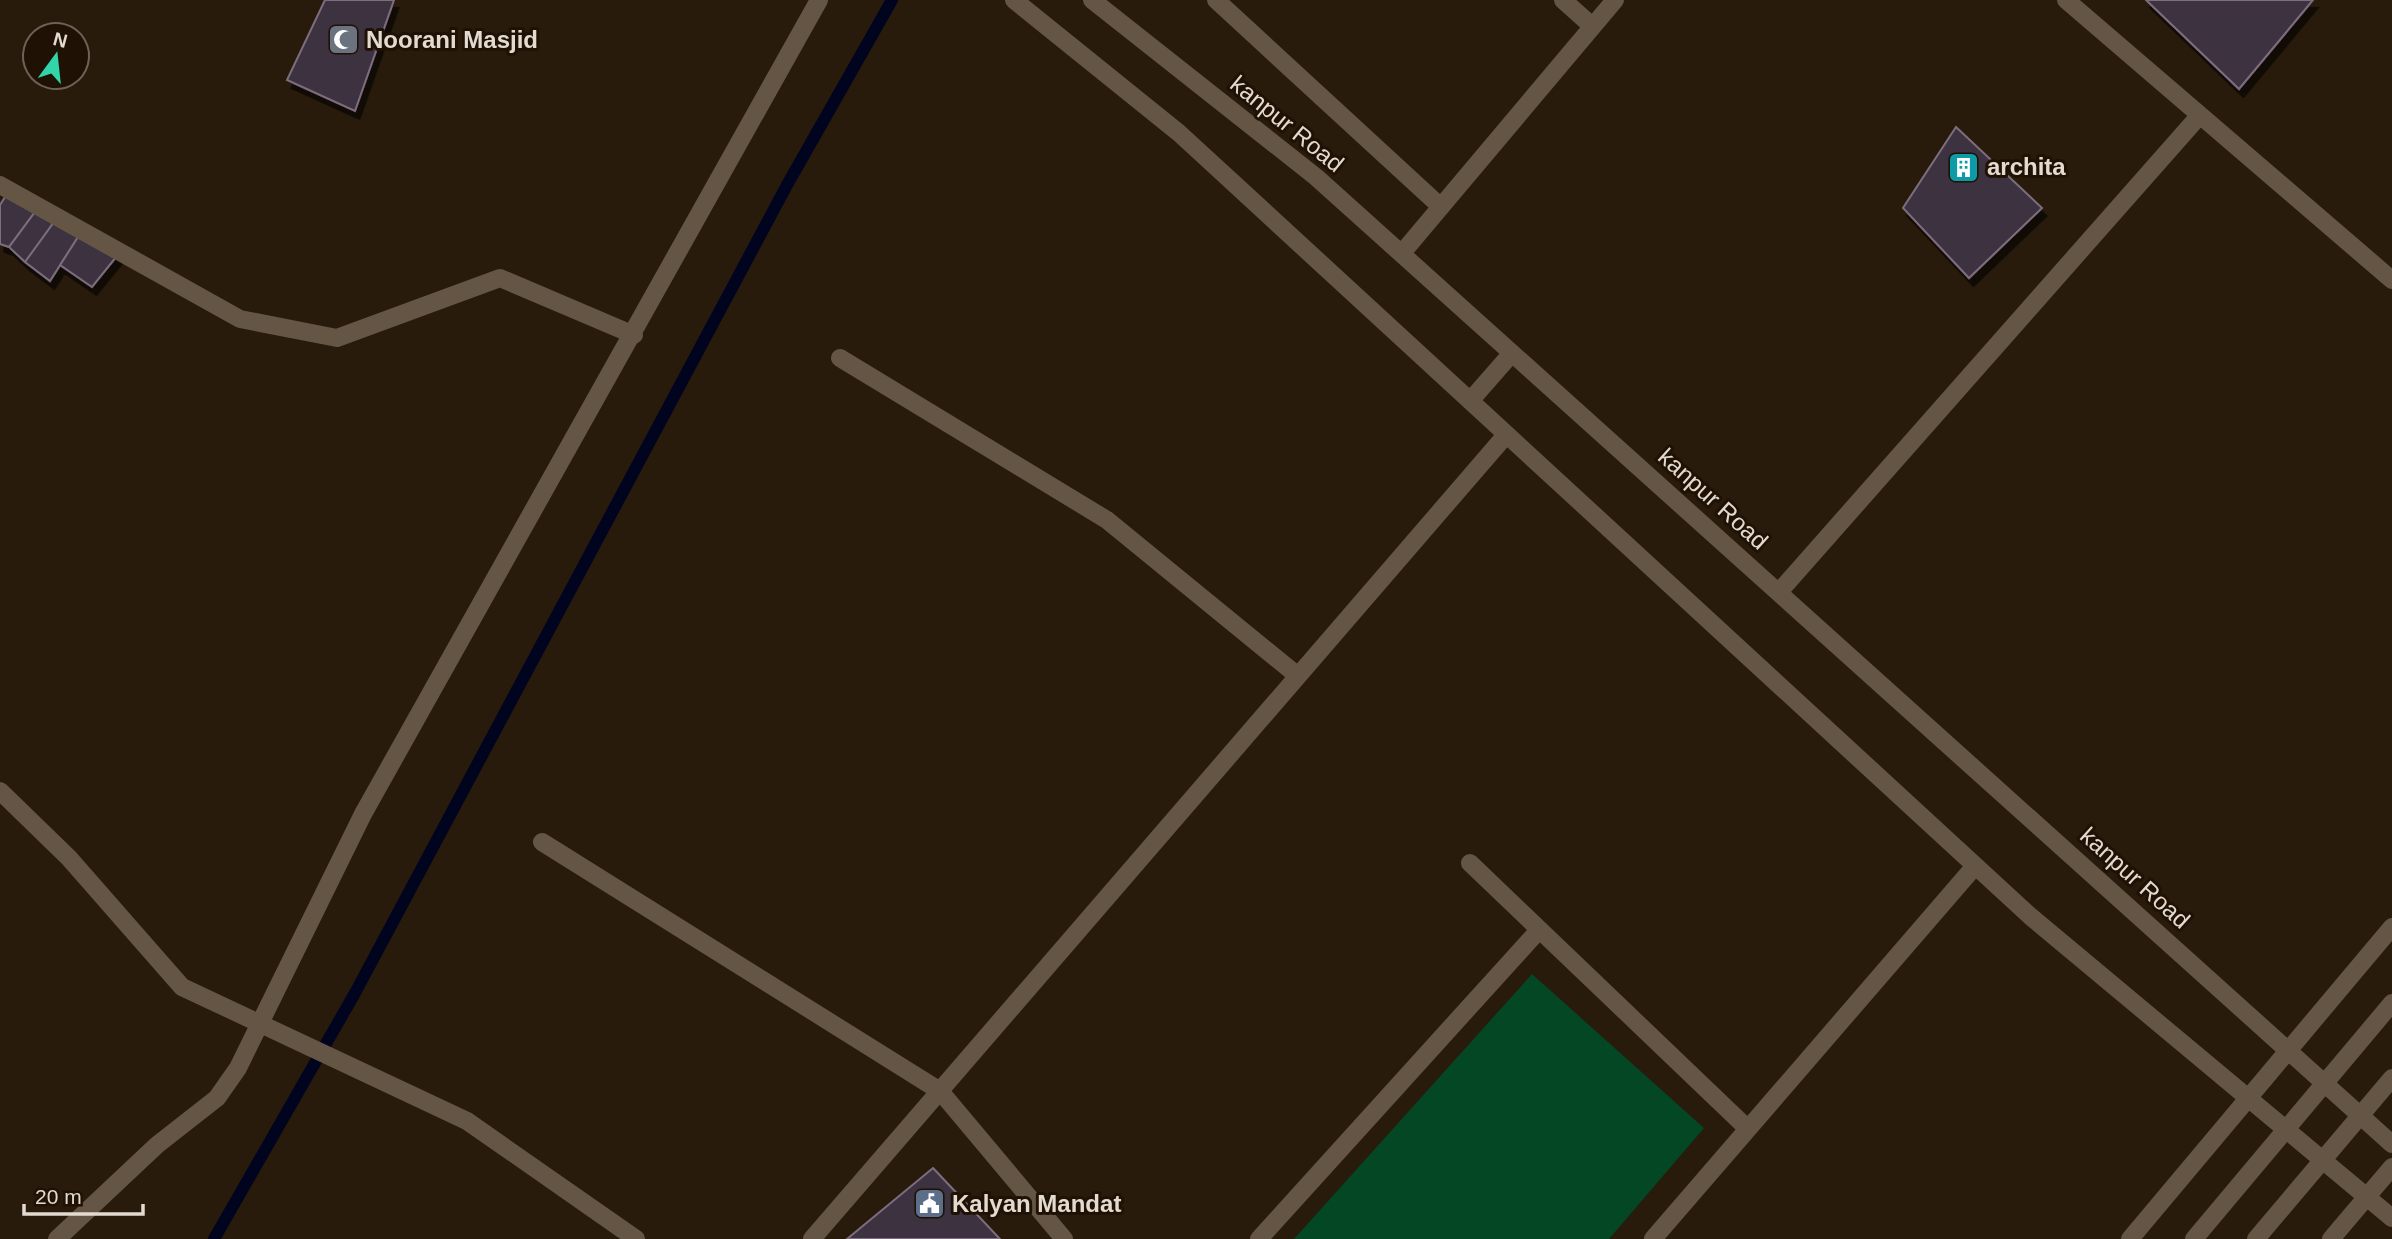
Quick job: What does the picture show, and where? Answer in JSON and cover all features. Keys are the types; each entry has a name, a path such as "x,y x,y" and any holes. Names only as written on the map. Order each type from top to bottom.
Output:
{"street":[{"path":"57,1239 157,1145 217,1098 265,1027 363,814 634,335 819,0"},
{"name":"kanpur Road","path":"1091,0 1316,177 2392,1144"},
{"path":"1216,0 1440,207"},
{"path":"1563,0 1592,26"},
{"path":"1402,253 1615,0"},
{"path":"2066,0 2392,280"},
{"path":"1016,1 1179,133 2030,916 2392,1218"},
{"path":"1779,592 2200,115"},
{"path":"0,185 240,319 337,338 500,278 634,335"},
{"path":"1470,401 1512,353"},
{"path":"840,358 1107,520 1298,676"},
{"path":"812,1239 1506,435"},
{"path":"0,791 69,858 182,987 467,1121 636,1239"},
{"path":"542,842 940,1091 1064,1239"},
{"path":"1470,863 1748,1129"},
{"path":"1653,1239 1975,866"},
{"path":"2130,1239 2392,927"},
{"path":"1259,1239 1539,930"},
{"path":"2194,1239 2392,1003"},
{"path":"2256,1239 2392,1078"},
{"path":"2331,1239 2392,1167"}],"green space":[{"path":"1532,974 1704,1128 1609,1239 1294,1239"}],"building":[{"name":"Noorani Masjid","path":"325,0 394,0 355,111 287,80"},
{"path":"2146,0 2313,0 2239,89"},
{"name":"archita","path":"1956,127 2042,208 1969,278 1903,208"},
{"path":"10,189 40,205 9,247 0,244 0,205"},
{"path":"40,205 59,215 25,262 9,247"},
{"path":"59,215 83,229 50,281 25,262"},
{"path":"83,229 121,251 92,287 60,265"},
{"name":"Kalyan Mandat","path":"933,1168 1000,1239 847,1239"}],"waterway":[{"path":"214,1239 355,993 787,185 892,0"}],"place":[{"name":"Noorani Masjid","path":"343,40"},
{"name":"archita","path":"1964,167"},
{"name":"Kalyan Mandat","path":"929,1204"}]}
